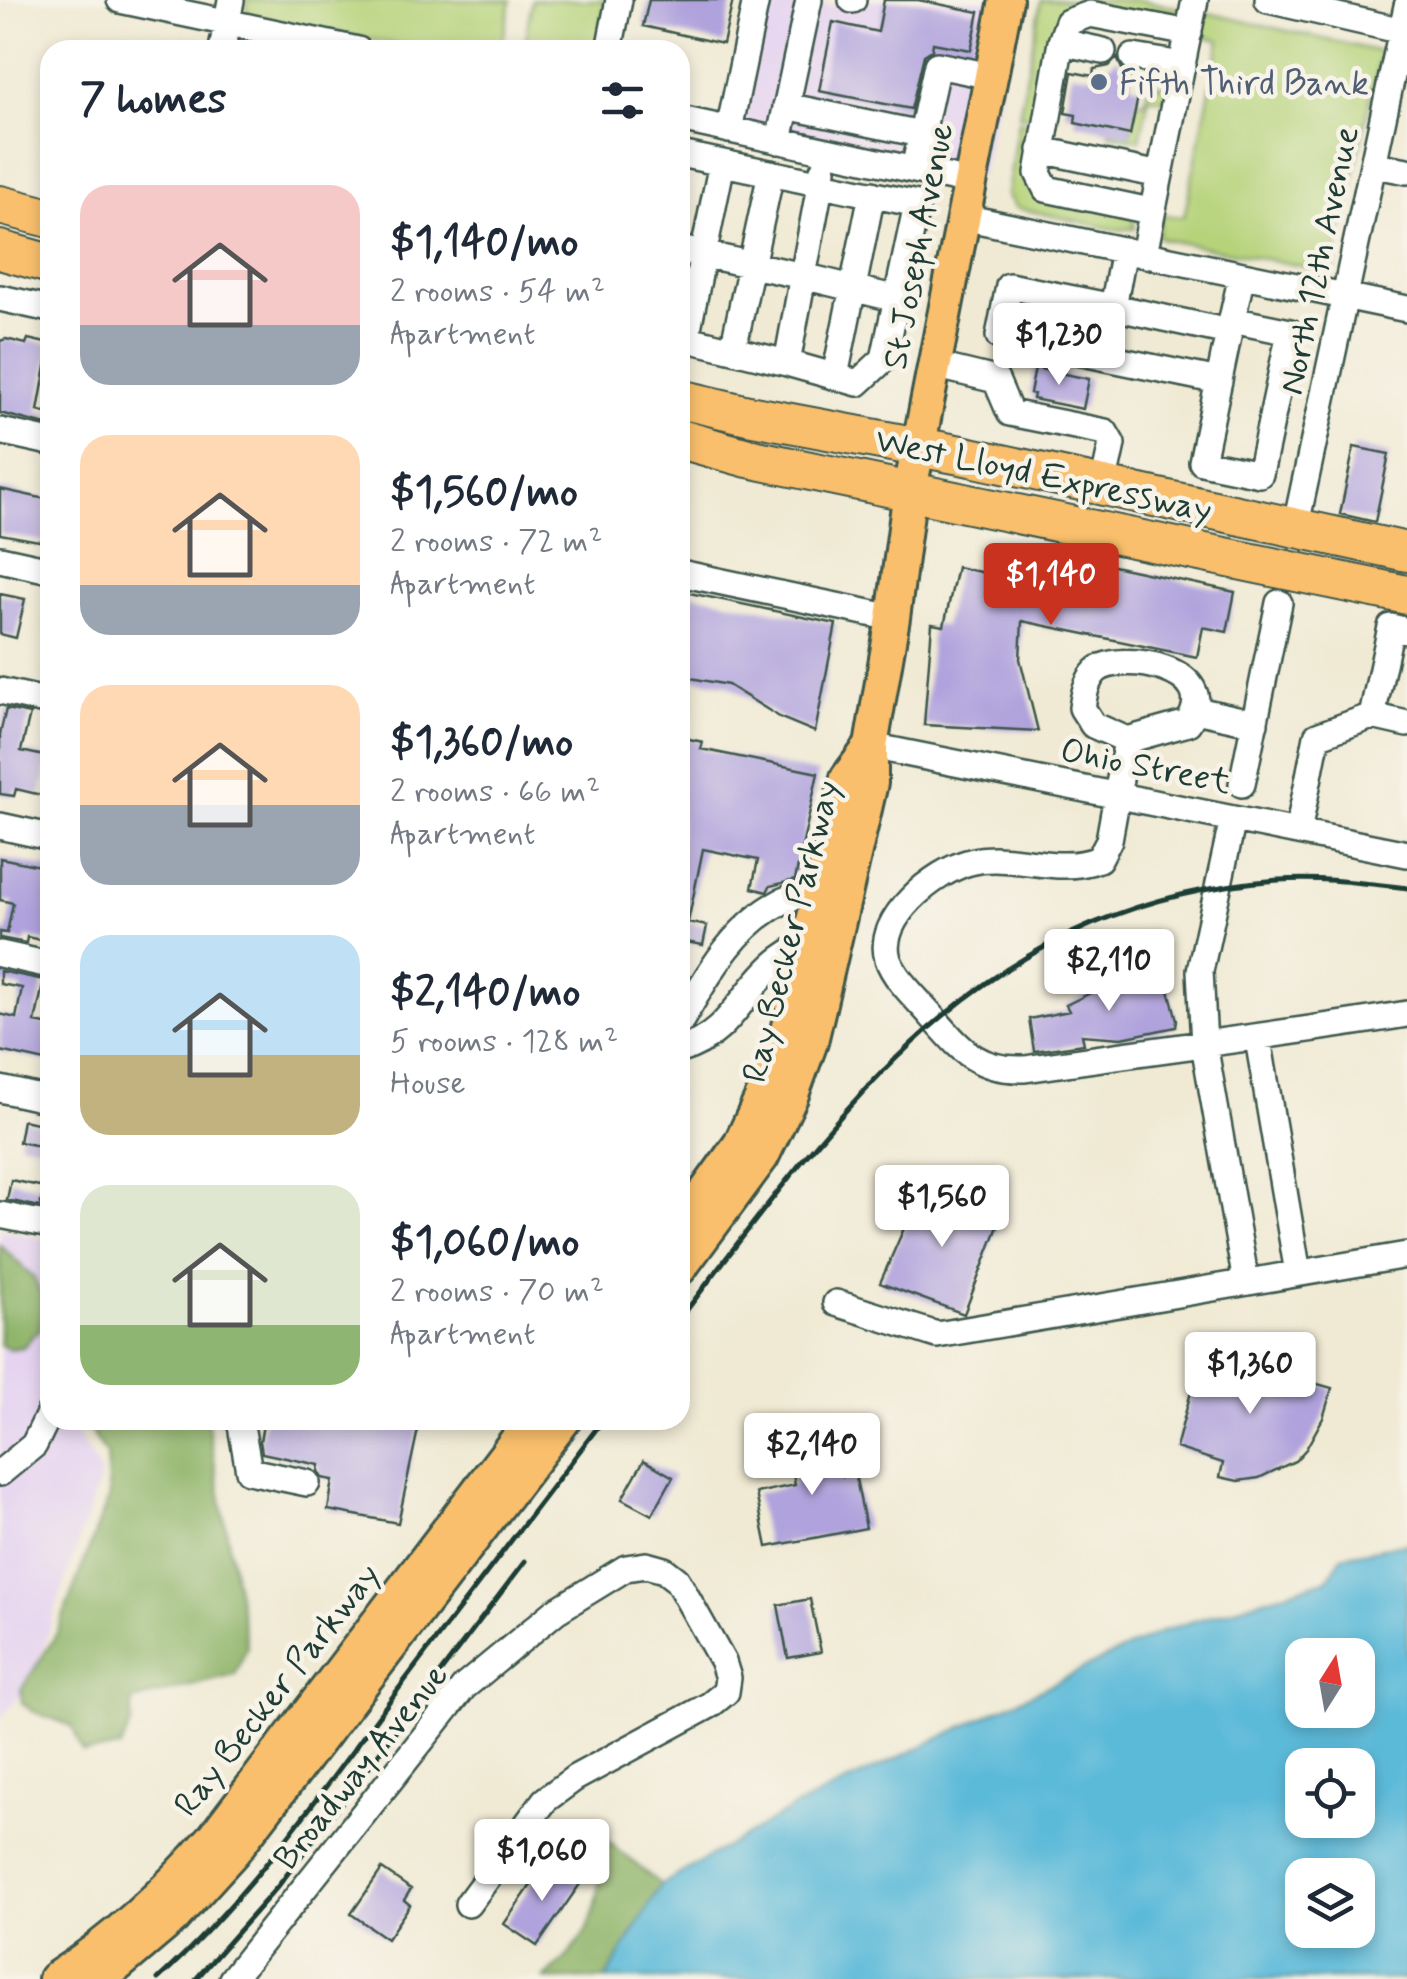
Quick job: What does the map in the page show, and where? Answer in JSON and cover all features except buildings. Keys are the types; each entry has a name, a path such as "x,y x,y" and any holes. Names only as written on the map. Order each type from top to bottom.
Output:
{"highway":[{"path":"0,205 40,215"},
{"path":"0,250 40,261"},
{"name":"West Lloyd Expressway","path":"690,401 1407,552"},
{"name":"West Lloyd Expressway","path":"690,442 748,458 910,490 1402,618"}],"main road":[{"name":"St Joseph Avenue","path":"870,746 910,490 1006,0"},
{"name":"Ray Becker Parkway","path":"690,1213 740,1144 768,1087 787,1035 847,778 870,746"},
{"name":"Ray Becker Parkway","path":"690,1254 762,1156 804,1065 872,783 870,746"},
{"name":"Ray Becker Parkway","path":"55,1979 88,1958 156,1900 214,1837 524,1430"},
{"name":"Ray Becker Parkway","path":"100,1979 173,1918 233,1852 556,1430"}],"street":[{"path":"120,0 229,11 319,40"},
{"path":"611,40 619,0"},
{"path":"728,130 756,0"},
{"path":"780,140 809,0"},
{"path":"1102,357 1113,307 1160,175 1195,0"},
{"path":"1268,0 1405,23"},
{"path":"224,40 229,11"},
{"path":"1150,211 1046,189 1038,173 1062,42 1068,22 1090,14 1189,32"},
{"name":"North 12th Avenue","path":"1295,529 1405,23"},
{"path":"1062,42 1103,51"},
{"path":"1134,57 1183,65"},
{"path":"914,170 937,65 991,76"},
{"path":"786,106 921,134"},
{"path":"690,121 970,182"},
{"path":"1041,150 1160,175"},
{"path":"786,363 827,151"},
{"path":"690,156 918,204 884,359 858,383 690,339"},
{"path":"722,163 691,251 897,299"},
{"path":"1375,165 1407,172"},
{"path":"734,350 771,173"},
{"path":"834,376 872,194"},
{"path":"963,217 1407,309"},
{"path":"1219,381 999,336 1009,286 1113,307 1231,326 1290,332 1260,474 1202,462 1219,381 1231,326 1242,275"},
{"path":"0,298 40,307"},
{"path":"934,365 996,380 1010,413 1104,432 1112,444 1103,486"},
{"path":"0,431 40,440"},
{"path":"0,558 40,568"},
{"path":"690,575 893,618"},
{"path":"1242,784 1279,603"},
{"path":"1372,716 1402,618"},
{"path":"1112,661 1174,672 1193,685 1198,698 1188,722 1127,740 1093,725 1082,708 1085,688 1096,671 1112,661"},
{"path":"0,692 40,700"},
{"path":"1196,710 1255,723"},
{"path":"1298,832 1318,736 1372,716 1407,724"},
{"path":"1127,740 1109,840 1100,858 1079,866 970,862 936,879 896,913 886,939 888,961 932,1016 984,1066 1004,1070 1258,1038 1407,1014"},
{"name":"Ohio Street","path":"870,746 1407,854"},
{"path":"1233,819 1200,971 1204,1044 1246,1282"},
{"path":"0,826 40,835"},
{"path":"690,1005 720,955 750,925 783,901 821,890"},
{"path":"690,1047 700,1044 736,1013 775,963 810,940"},
{"path":"0,954 40,963"},
{"path":"1258,1038 1298,1273"},
{"path":"0,1089 40,1098"},
{"path":"0,1215 40,1222"},
{"path":"836,1302 937,1336 1407,1255"},
{"path":"0,1474 34,1445 41,1430"},
{"path":"242,1430 249,1471 307,1483"},
{"name":"Broadway Avenue","path":"232,1979 464,1687 556,1611 626,1568 646,1564 664,1570 677,1580 724,1662 726,1692 710,1705 575,1778 546,1800 468,1904"}],"shaded area":[{"path":"748,0 799,0 834,7 836,0 1019,0 981,177 721,121"},
{"path":"0,1229 40,1239 40,1430 74,1430 101,1474 31,1684 0,1719"}],"green space":[{"path":"246,0 511,0 503,40 373,40 247,12"},
{"path":"532,0 605,0 598,40 525,40"},
{"path":"1041,0 1141,0 1183,9 1180,23 1091,5 1078,4 1067,11 1041,120 1019,115"},
{"path":"1208,13 1381,52 1332,272 1157,235 1162,215 1184,217 1220,40 1203,37"},
{"path":"1149,81 1167,88 1165,100 1149,97 1140,140 1109,134 1110,130 1130,134 1137,101 1145,102"},
{"path":"1018,121 1040,126 1031,169 1133,217 1135,228 1118,230 1016,208 1007,195"},
{"path":"0,1245 34,1278 40,1292 40,1328 23,1347 9,1349 0,1345"},
{"path":"90,1430 209,1430 247,1647 235,1675 132,1701 132,1723 120,1748 83,1753 72,1726 32,1711 22,1703 21,1690 56,1635 109,1497 106,1454"},
{"path":"604,1838 661,1885 606,1979 544,1979 586,1932 597,1901"}],"water":[{"path":"1407,1543 1407,1979 606,1979 661,1885 793,1808 1165,1630 1328,1579 1342,1556"}],"railway":[{"path":"690,1306 801,1162 864,1091 930,1027 1003,972 1084,928 1175,896 1295,879 1407,888"},
{"path":"158,1979 220,1917 277,1851 595,1430"},
{"path":"196,1979 279,1885 525,1561"}],"place":[{"name":"Fifth Third Bank","path":"1099,82"}]}
